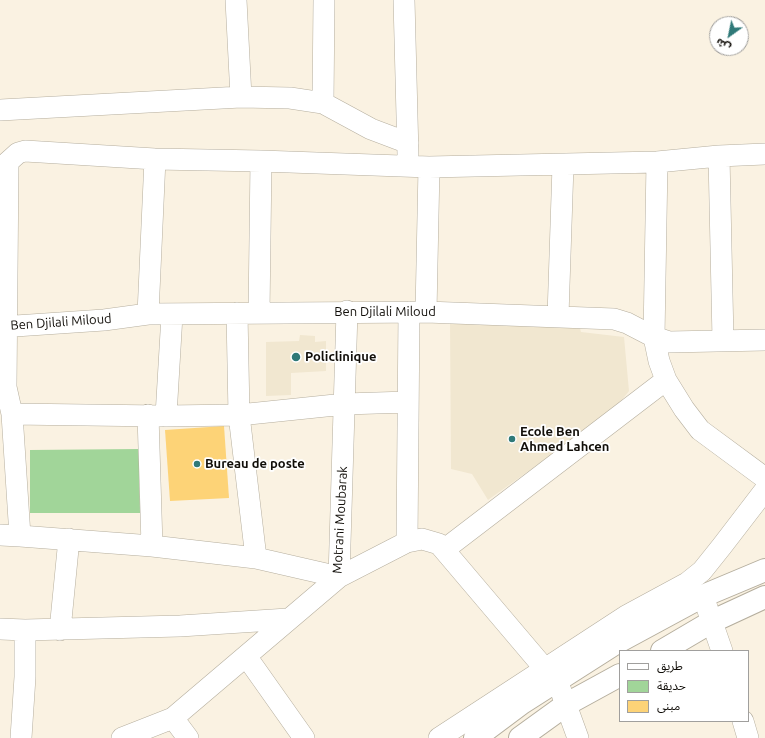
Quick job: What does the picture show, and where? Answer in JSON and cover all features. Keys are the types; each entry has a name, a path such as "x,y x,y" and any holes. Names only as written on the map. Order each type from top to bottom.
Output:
{"main road":[{"path":"475,738 522,703 551,675 616,643 703,596 765,570"},
{"path":"664,650 713,620 765,597"},
{"path":"520,738 567,704 619,676"}],"street":[{"path":"236,0 241,97"},
{"path":"323,103 324,0"},
{"path":"404,0 408,166"},
{"path":"0,110 241,97 290,98 323,103 371,129 408,143"},
{"path":"578,738 567,704 551,675 445,549 430,540 422,539 408,542 339,577 256,558 152,546 10,535 8,472 12,414 3,387 3,251 8,162 18,153 25,152 155,159 429,167 657,162 719,156 765,154"},
{"path":"719,156 722,340"},
{"path":"148,314 155,159"},
{"path":"259,312 261,161"},
{"path":"657,162 654,337 658,361 666,380 684,410 700,430 765,478"},
{"path":"558,316 563,165"},
{"path":"408,542 408,402 429,167"},
{"name":"Ben Djilali Miloud","path":"3,326 104,320 148,314 172,315 347,311 417,312 614,319 627,323 654,337 670,342 765,340"},
{"name":"Motrani Moubarak","path":"122,738 173,718 339,577 347,311"},
{"path":"238,313 239,415 256,558"},
{"path":"152,546 157,416 172,315"},
{"path":"445,549 666,380"},
{"path":"12,414 157,416 239,415 345,404 408,402"},
{"path":"439,738 551,675 626,616 687,583 702,571 765,490"},
{"path":"60,630 69,539"},
{"path":"703,596 713,620 722,650"},
{"path":"0,629 60,630 288,619"},
{"path":"21,738 25,677 25,630"},
{"path":"246,656 304,738"},
{"path":"173,718 188,738"},
{"path":"743,722 748,738"}],"shaded area":[{"name":"Ecole Ben Ahmed Lahcen","path":"450,320 578,321 581,332 624,337 629,391 614,410 488,500 472,474 451,469"},
{"name":"Policlinique","path":"300,335 315,336 315,342 326,341 326,371 291,373 291,395 266,396 266,342 299,341"}],"green space":[{"path":"139,449 140,513 30,513 30,450"}],"building":[{"name":"Bureau de poste","path":"224,426 229,498 170,501 165,430"}],"place":[{"name":"Policlinique","path":"296,357"},
{"name":"Ecole Ben Ahmed Lahcen","path":"512,439"},
{"name":"Bureau de poste","path":"197,464"}]}
